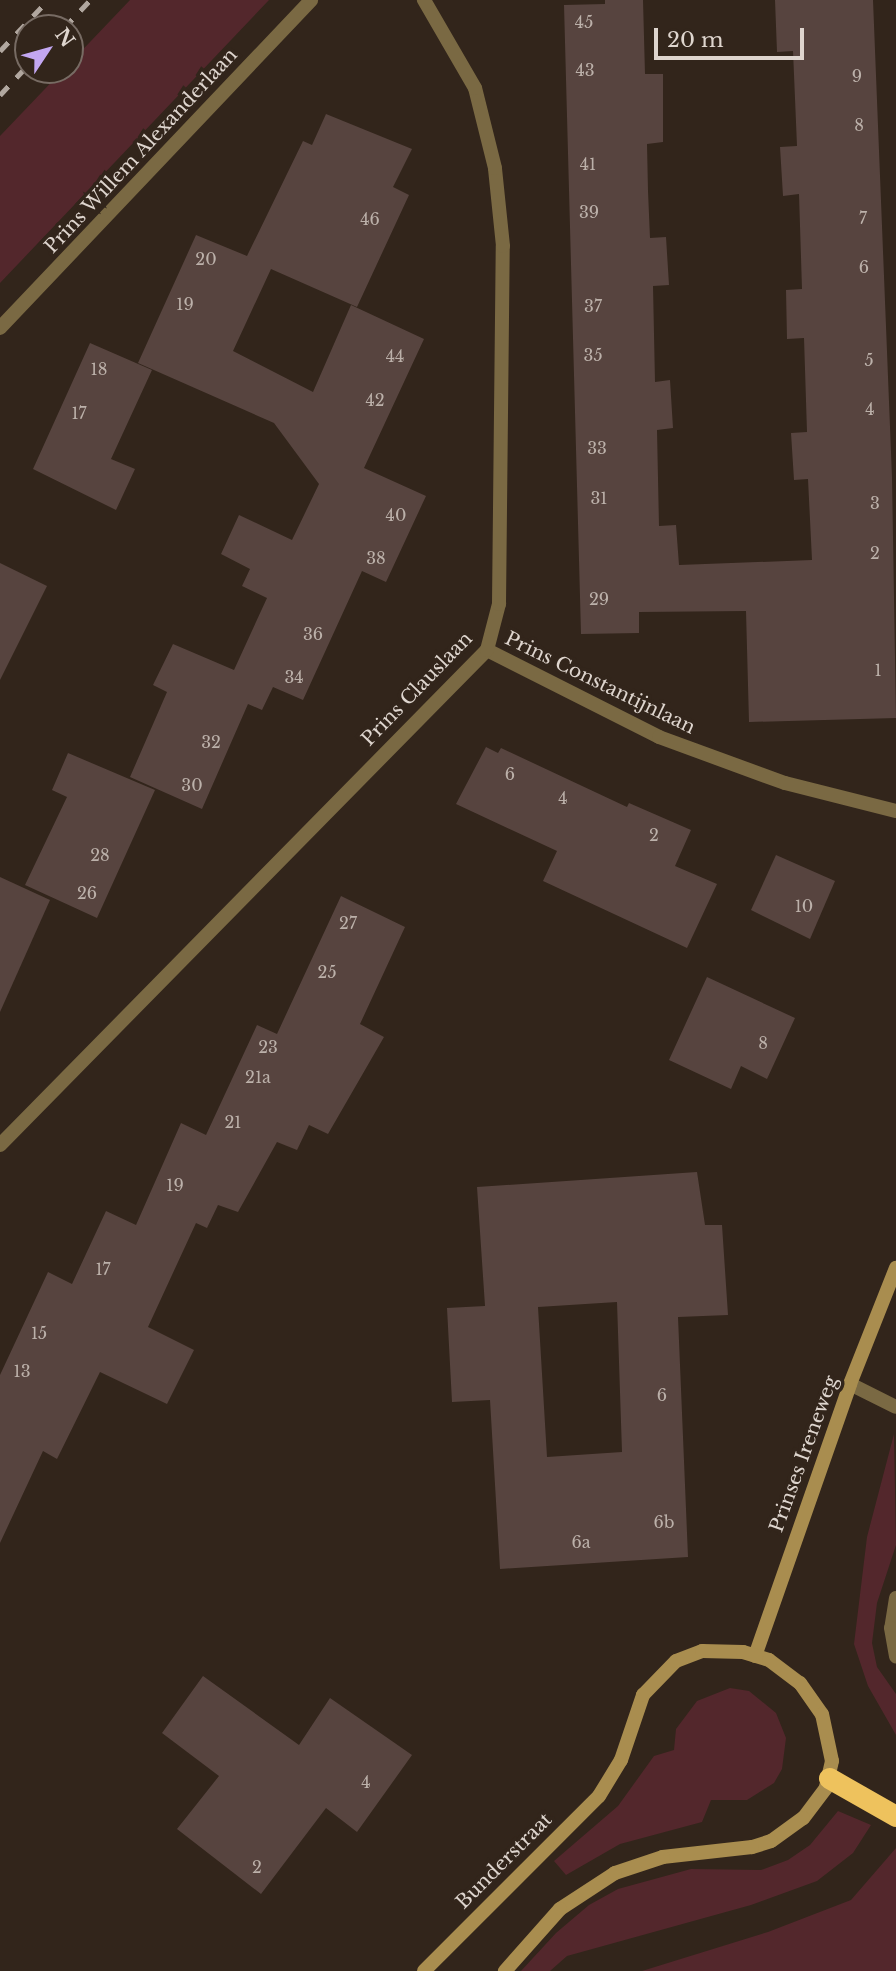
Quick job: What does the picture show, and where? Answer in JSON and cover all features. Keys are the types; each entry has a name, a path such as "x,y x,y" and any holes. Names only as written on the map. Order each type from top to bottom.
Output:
{"highway":[{"path":"829,1778 896,1816"}],"main road":[{"name":"Prinses Ireneweg","path":"755,1656 850,1384 896,1268"},
{"name":"Bunderstraat","path":"424,1971 599,1796 611,1779 643,1695 664,1670 702,1651 755,1656"},
{"path":"505,1971 560,1909 583,1890 615,1873 663,1857 771,1841 812,1809 829,1778 828,1735 813,1699 784,1670 755,1656"}],"street":[{"name":"Prins Willem Alexanderlaan","path":"0,328 311,0"},
{"name":"Prins Clauslaan","path":"0,1144 487,650 499,604 503,246 495,168 475,88 424,0"},
{"name":"Prins Constantijnlaan","path":"487,650 659,737 785,783 896,811"},
{"path":"850,1384 896,1407"},
{"path":"896,1598 891,1628 896,1657"}],"shaded area":[{"path":"130,0 269,0 0,283 0,136 50,84 84,84 84,48"},
{"path":"894,1434 896,1545 877,1603 872,1643 877,1667 896,1694 896,1735 868,1686 854,1644 867,1537"},
{"path":"730,1688 749,1691 776,1713 786,1738 782,1769 774,1783 747,1800 711,1800 702,1822 620,1844 566,1875 554,1861 618,1806 654,1756 674,1750 676,1729 697,1701"},
{"path":"838,1811 871,1825 853,1853 817,1881 751,1905 567,1956 550,1971 521,1971 556,1933 589,1905 618,1889 691,1869 761,1870 788,1860 810,1845"},
{"path":"896,1848 896,1971 642,1971 768,1932 851,1900"}],"building":[{"path":"605,0 643,0 645,74 663,74 663,142 647,144 648,191 650,238 666,237 669,285 653,286 655,382 670,380 673,428 657,430 659,526 676,525 679,565 812,560 808,479 794,480 791,433 807,432 804,338 787,339 786,290 802,289 799,194 783,196 780,147 797,146 793,51 777,52 775,0 873,0 892,477 896,718 749,722 746,611 639,612 639,633 581,634 564,5 605,4"},
{"path":"326,114 412,149 393,187 409,195 357,307 271,269 233,351 313,392 351,305 424,339 364,468 426,496 386,582 362,571 303,700 273,687 262,710 248,704 202,809 130,777 167,692 153,685 173,644 234,670 267,598 242,586 250,569 221,554 239,515 292,540 319,484 274,423 138,363 196,235 247,256 303,141 312,145"},
{"path":"90,343 152,370 111,459 135,469 116,510 33,469"},
{"path":"0,563 47,586 0,680"},
{"path":"486,747 498,753 501,748 627,807 629,803 691,830 675,866 717,884 687,948 543,881 557,851 456,804"},
{"path":"68,753 155,790 97,918 25,885 67,797 52,790"},
{"path":"776,855 835,881 810,939 751,910"},
{"path":"0,877 50,900 0,1012"},
{"path":"341,896 405,927 360,1024 384,1037 328,1134 309,1125 297,1150 277,1142 238,1212 218,1205 207,1228 196,1223 148,1327 194,1350 167,1404 100,1372 57,1459 43,1451 0,1543 0,1375 48,1272 72,1284 106,1211 136,1225 181,1123 206,1135 257,1025 277,1034"},
{"path":"707,977 795,1018 767,1079 741,1066 731,1089 669,1060"},
{"path":"697,1172 705,1225 722,1225 728,1315 678,1317 688,1557 500,1569 490,1400 452,1402 447,1308 485,1306 477,1187","holes":["617,1302 622,1452 547,1457 538,1307"]},
{"path":"203,1676 299,1745 330,1698 412,1755 357,1832 326,1808 261,1894 177,1829 219,1776 162,1733"}],"railway":[{"path":"0,51 48,0"},
{"path":"77,14 90,0"},
{"path":"0,95 14,80"}]}
